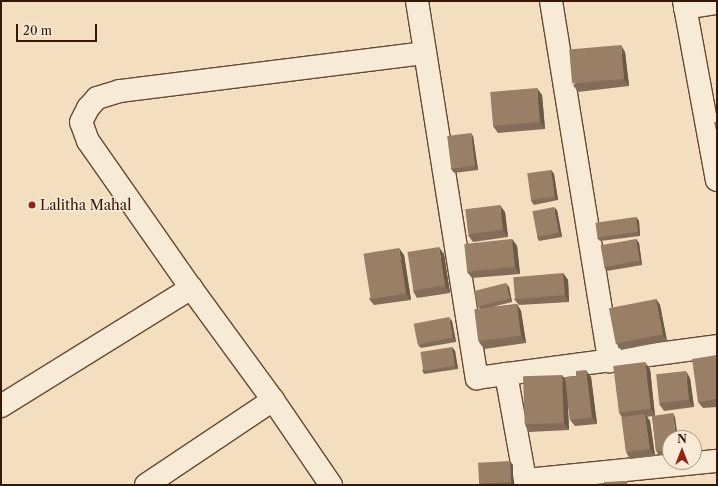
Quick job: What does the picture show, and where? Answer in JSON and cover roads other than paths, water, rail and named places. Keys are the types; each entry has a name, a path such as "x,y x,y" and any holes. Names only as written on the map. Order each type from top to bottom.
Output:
{"street":[{"path":"416,1 477,378 717,346"},
{"path":"551,1 609,361"},
{"path":"717,3 684,5 711,115 717,180"},
{"path":"331,485 273,400 191,288 88,141 81,122 88,108 97,98 120,91 425,53"},
{"path":"1,406 191,288"},
{"path":"506,374 525,483 717,461"},
{"path":"146,485 273,400"}],"place":[{"name":"Lalitha Mahal","path":"32,205"}]}
